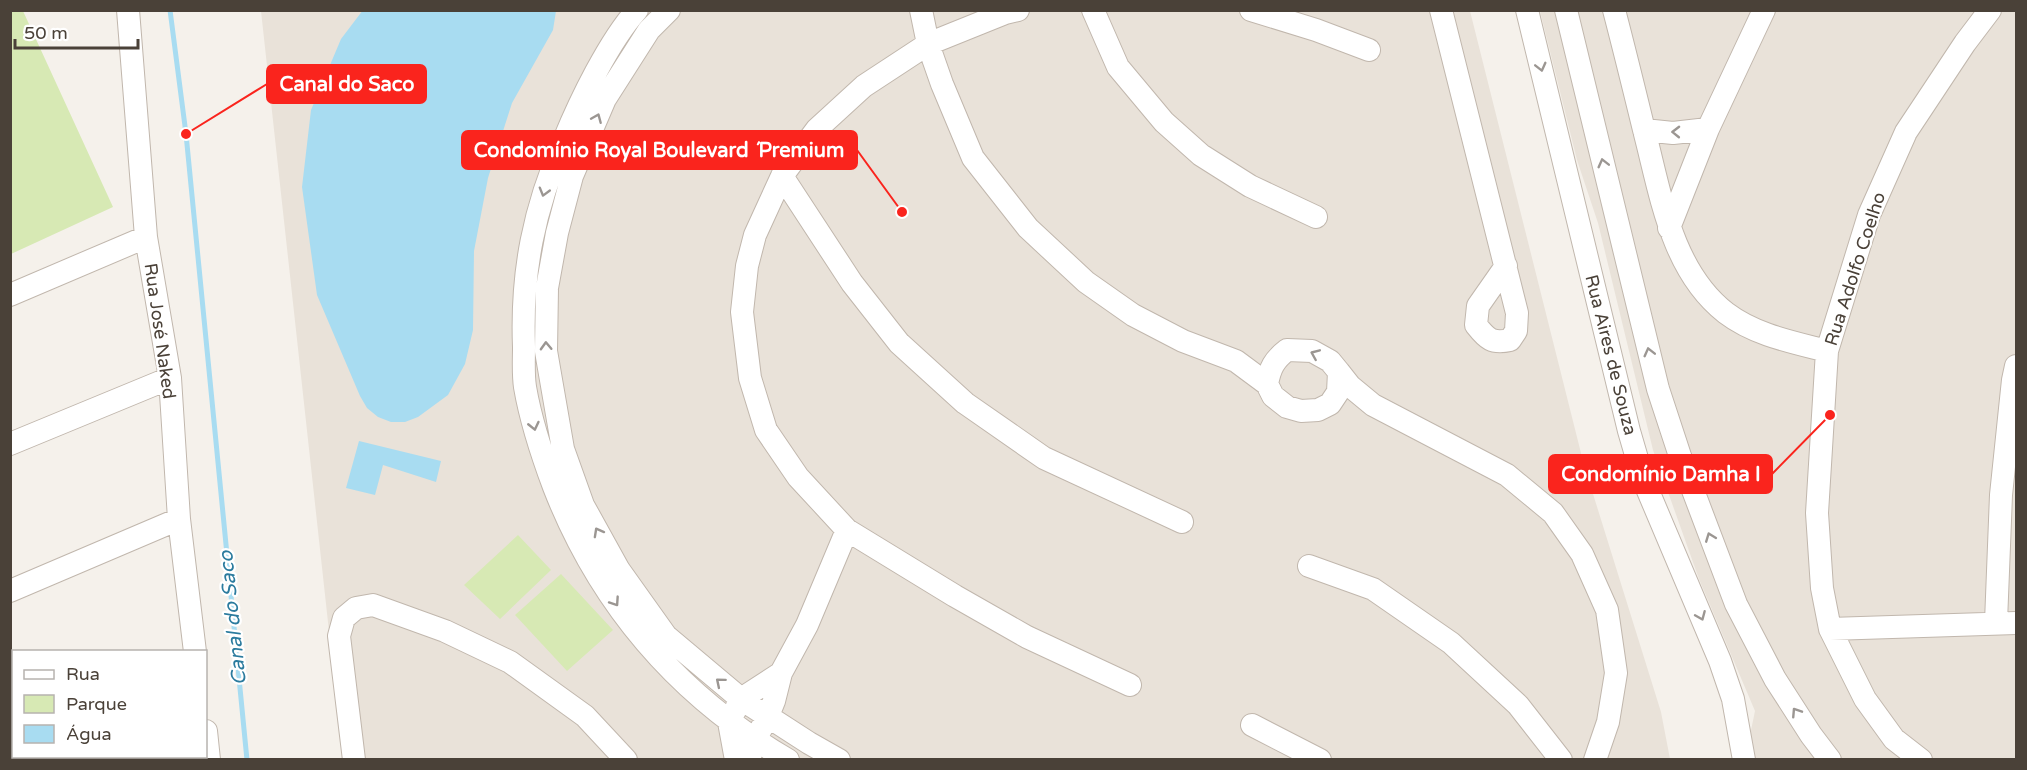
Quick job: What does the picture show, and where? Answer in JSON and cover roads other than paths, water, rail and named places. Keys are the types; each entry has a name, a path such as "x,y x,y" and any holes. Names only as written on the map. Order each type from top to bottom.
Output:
{"street":[{"name":"Rua José Naked","path":"128,10 146,237 170,378 179,519 195,650"},
{"path":"637,10 611,47 578,107 549,173 530,243 522,316 525,386 540,450 566,518 592,567 634,630 680,678 766,754"},
{"path":"669,10 649,30 605,99 572,176 557,233 547,288 546,351 563,449 583,505 619,570 666,636 741,699 809,743 839,759"},
{"path":"921,10 928,44 942,84 973,158 1028,228 1086,282 1133,315 1183,341 1236,361 1267,384 1273,396 1287,407 1301,411 1318,411 1330,404 1351,401 1373,405"},
{"path":"1018,10 928,44 864,86 817,129 782,176 755,235 747,266 742,312 750,378 766,430 798,477 847,530 1027,637 1130,685"},
{"path":"1093,10 1118,67 1164,122 1200,156 1250,186 1316,217"},
{"path":"1251,10 1316,30 1369,50"},
{"path":"1441,10 1506,266"},
{"name":"Rua Aires de Souza","path":"1527,10 1629,431 1643,479 1733,699 1743,759"},
{"path":"1566,10 1658,389 1680,456 1736,604 1775,679 1811,735 1830,759"},
{"path":"1614,10 1669,228 1696,281 1725,312 1753,329 1782,340 1827,351"},
{"path":"1669,228 1708,129 1764,10"},
{"name":"Rua Adolfo Coelho","path":"1921,759 1894,740 1864,699 1830,629 1822,588 1817,513 1827,351 1869,215 1906,132 1965,43 1990,10"},
{"path":"1644,130 1673,133 1708,129"},
{"path":"782,176 852,283 899,342 965,403 1044,458 1182,522"},
{"path":"10,295 146,237"},
{"path":"1267,384 1270,368 1287,350 1311,351 1330,361 1350,386 1373,405 1507,476 1553,513 1582,554 1607,610 1616,673 1608,722 1595,759"},
{"path":"1236,361 1277,358"},
{"path":"1830,629 2006,623 2001,495 2016,366"},
{"path":"1330,404 1338,392 1339,372"},
{"path":"10,444 170,378"},
{"path":"10,591 179,519"},
{"path":"766,754 768,716 781,673 807,624 847,530"},
{"path":"1309,567 1373,589 1450,643 1518,705 1561,759"},
{"path":"354,759 339,636 344,618 356,608 373,605 445,630 510,662 585,716 626,759"},
{"path":"736,759 729,722 741,699 781,673"},
{"path":"1252,724 1320,759"},
{"path":"207,740 209,759"}],"water":[{"path":"363,10 556,11 553,30 512,103 488,178 474,251 473,330 465,364 448,395 418,417 405,422 391,422 378,417 367,408 360,396 317,295 302,187 311,110 341,39"},
{"path":"359,441 441,461 436,482 383,465 375,495 346,488"}],"waterway":[{"name":"Canal do Saco","path":"170,10 186,134 247,760"}],"place":[{"name":"Canal do Saco","path":"186,134"},
{"name":"Condomínio Royal Boulevard ´Premium","path":"902,212"},
{"name":"Condomínio Damha I","path":"1830,415"}]}
